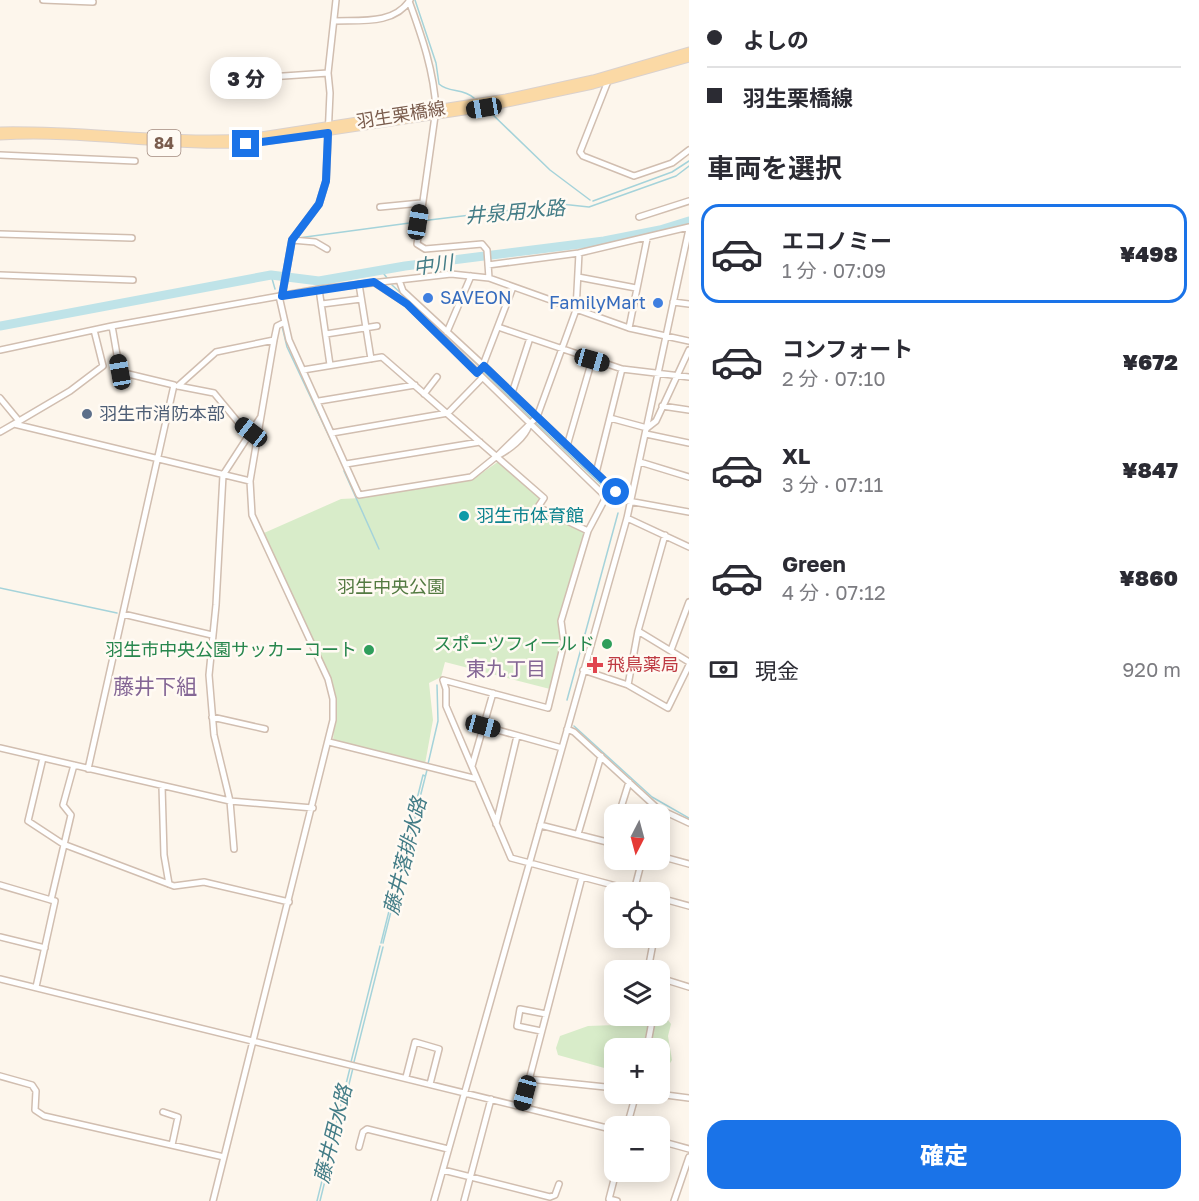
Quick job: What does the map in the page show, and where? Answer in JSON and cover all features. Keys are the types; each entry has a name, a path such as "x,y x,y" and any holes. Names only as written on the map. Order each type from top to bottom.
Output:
{"main road":[{"name":"羽生栗橋線","path":"436,113 593,79 689,51"},
{"name":"羽生栗橋線","path":"0,136 85,137 209,145 249,143 436,113 484,108 608,81 689,58"},
{"name":"羽生栗橋線","path":"0,131 85,132 211,140 329,129"}],"street":[{"path":"44,0 93,2"},
{"path":"336,0 328,73 329,129 326,181 319,204 292,240 281,296 289,340 319,401 359,495 471,477 505,452 527,432 529,425 537,417 576,310 579,253"},
{"path":"334,21 392,17 404,9 410,0"},
{"path":"410,0 428,54 435,87 436,113 416,240 418,247 425,249 479,243 487,250 489,278"},
{"path":"236,63 269,77 328,73"},
{"path":"608,81 580,152 583,156 634,176 672,164 689,150"},
{"path":"0,155 135,161"},
{"path":"639,217 689,201"},
{"path":"380,207 421,203"},
{"path":"434,1201 631,503 689,228 579,253 488,263"},
{"path":"0,234 132,238"},
{"path":"629,328 646,238"},
{"path":"292,240 315,242 327,249"},
{"path":"0,350 112,326 320,289 452,274 489,278 629,328 689,341"},
{"path":"0,275 133,280"},
{"path":"447,332 471,276"},
{"path":"578,277 636,288"},
{"path":"399,280 404,291 616,492 615,498"},
{"path":"374,282 407,304 529,425 606,497 689,512"},
{"path":"359,284 371,359"},
{"path":"477,373 483,366 513,287"},
{"path":"320,289 330,365"},
{"path":"322,304 361,299"},
{"path":"673,302 689,304"},
{"path":"213,1201 329,742 333,699 328,679 252,515 250,481 274,340 277,326 285,322"},
{"path":"112,326 120,372 214,393 238,422 251,432"},
{"path":"326,334 377,326"},
{"path":"498,327 622,369 689,376"},
{"path":"0,432 70,391 103,366 94,330"},
{"path":"512,393 530,338"},
{"path":"88,769 176,385 216,352 274,340"},
{"path":"646,431 656,421 689,350"},
{"path":"303,370 381,357 544,498 538,507 588,531"},
{"path":"567,446 592,360"},
{"path":"596,473 622,369"},
{"path":"424,394 437,377"},
{"path":"332,433 448,413 483,378"},
{"path":"319,401 415,385"},
{"path":"0,398 17,423 157,460 250,481"},
{"path":"663,406 689,410"},
{"path":"234,849 230,801 212,717 209,675 216,605 223,475 262,416"},
{"path":"610,418 689,443"},
{"path":"346,464 480,442"},
{"path":"639,462 689,477"},
{"path":"604,883 511,858 446,706 446,689 443,680 548,708 564,643 561,621 588,531 606,497"},
{"path":"627,518 689,547"},
{"path":"628,686 639,631 665,535"},
{"path":"671,650 689,602"},
{"path":"123,614 212,635"},
{"path":"583,670 628,686 668,708 689,664 639,631"},
{"path":"472,766 493,693"},
{"path":"212,717 265,729"},
{"path":"483,726 562,748"},
{"path":"567,729 574,732 653,804"},
{"path":"496,824 518,736"},
{"path":"329,742 477,779"},
{"path":"0,748 230,801 313,808"},
{"path":"578,834 601,756"},
{"path":"43,758 28,821 63,844 169,884 204,882 289,902"},
{"path":"51,900 71,815 63,805 74,765"},
{"path":"622,804 629,782"},
{"path":"162,786 164,855 169,884"},
{"path":"670,814 689,823"},
{"path":"540,825 604,841"},
{"path":"670,859 689,864"},
{"path":"522,1107 582,877"},
{"path":"0,885 55,901 36,987"},
{"path":"670,902 689,906"},
{"path":"0,937 45,948"},
{"path":"0,979 604,1127"},
{"path":"670,981 689,987"},
{"path":"542,1031 516,1026 520,1009 546,1014"},
{"path":"406,1077 415,1042 439,1049 430,1084"},
{"path":"0,1076 32,1085 36,1091 35,1110 44,1116 224,1157"},
{"path":"529,1079 604,1087"},
{"path":"670,1096 689,1098"},
{"path":"464,1201 490,1099"},
{"path":"163,1112 178,1117 172,1145"},
{"path":"359,1148 363,1132 367,1129 448,1149"},
{"path":"670,1144 689,1149"},
{"path":"674,1201 689,1156"},
{"path":"443,1170 550,1197 555,1195 559,1184"},
{"path":"613,1182 609,1199 617,1201"}],"green space":[{"name":"羽生中央公園","path":"499,461 541,499 534,508 585,533 559,621 562,643 550,689 445,662 441,677 429,683 433,720 425,764 333,741 336,700 331,678 264,533 341,499 361,498 472,480"},
{"path":"671,1024 668,1038 604,1038 604,1068 558,1055 556,1048 560,1036 588,1026 670,1026"}],"waterway":[{"path":"415,0 436,63 439,84 474,98"},
{"path":"490,112 550,170 590,200"},
{"path":"593,201 672,172 689,161"},
{"name":"井泉用水路","path":"421,221 561,204 589,207 676,176 689,166"},
{"name":"中川","path":"0,326 271,275 319,281 405,266 604,241 660,230 689,221"},
{"name":"井泉用水路","path":"298,238 417,222"},
{"path":"381,270 387,278"},
{"name":"藤井落排水路","path":"271,275 275,289"},
{"path":"392,285 479,366"},
{"name":"藤井落排水路","path":"282,326 287,347 342,464"},
{"path":"482,370 531,418"},
{"path":"536,423 609,492"},
{"name":"藤井落排水路","path":"344,471 379,549"},
{"path":"567,700 618,513"},
{"path":"0,588 117,613"},
{"name":"藤井落排水路","path":"428,764 438,721 437,685"},
{"path":"574,726 652,797 689,818"},
{"name":"藤井用水路","path":"383,943 427,770"},
{"name":"藤井用水路","path":"381,943 423,775 425,776"},
{"name":"藤井落排水路","path":"351,1062 380,946"},
{"name":"藤井落排水路","path":"354,1062 383,947"},
{"name":"藤井落排水路","path":"317,1201 350,1068"},
{"name":"藤井落排水路","path":"320,1201 353,1068"}],"place":[{"name":"SAVEON","path":"428,298"},
{"name":"FamilyMart","path":"658,303"},
{"name":"羽生市消防本部","path":"87,414"},
{"name":"羽生市体育館","path":"464,516"},
{"name":"スポーツフィ一ルド","path":"607,644"},
{"name":"羽生市中央公園サッカーコート","path":"369,650"},
{"name":"飛鳥薬局","path":"595,665"}],"district":[{"name":"東九丁目","path":"506,669"},
{"name":"藤井下組","path":"155,687"}],"route":[{"path":"246,144 328,133 326,181 319,204 292,240 282,296 374,282 407,304 477,373 484,366 616,492"}]}
